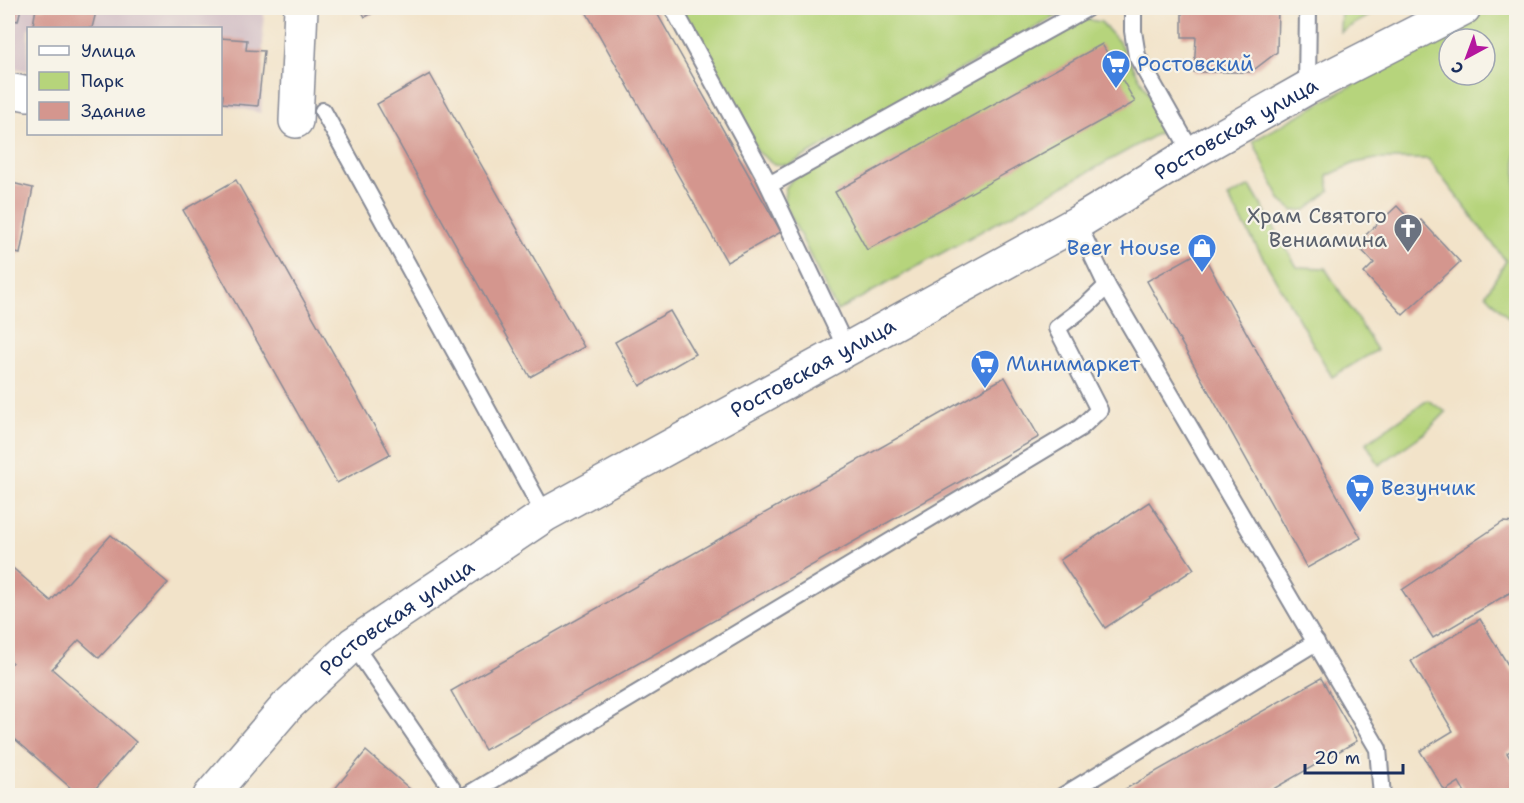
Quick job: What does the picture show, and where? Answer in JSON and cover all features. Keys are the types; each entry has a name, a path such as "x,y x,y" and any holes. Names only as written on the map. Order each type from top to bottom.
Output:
{"street":[{"path":"301,8 310,116"},
{"name":"Ростовская улица","path":"210,795 287,706 353,644 546,515 1077,224 1192,153 1307,88 1464,8"},
{"path":"8,90 27,94"}],"lane":[{"path":"673,8 769,185 847,350"},
{"path":"769,185 1087,8"},
{"path":"1133,8 1132,31 1137,56 1192,153"},
{"path":"1307,88 1308,8"},
{"path":"310,116 546,515"},
{"path":"1077,224 1107,286 1378,749 1382,795"},
{"path":"466,795 1080,428 1099,410 1057,328 1107,286"},
{"path":"1063,795 1316,642"},
{"path":"353,644 457,795"}],"shaded area":[{"path":"8,8 264,8 261,113 222,104 222,27 27,27 27,71 8,67"}],"green space":[{"path":"679,8 1071,8 789,165 774,164 758,152"},
{"path":"1341,8 1383,8 1340,32"},
{"path":"1500,9 1516,13 1516,326 1486,294 1506,261 1428,159 1376,159 1355,163 1327,176 1330,190 1306,210 1294,211 1281,201 1253,141 1437,37 1437,87 1497,87 1497,27 1456,27 1484,11"},
{"path":"1076,20 1101,22 1119,42 1168,128 837,311 784,202 785,189 792,179"},
{"path":"1250,186 1297,267 1325,268 1377,350 1332,377 1228,197"},
{"path":"1428,400 1446,412 1426,432 1379,465 1366,443"}],"building":[{"path":"8,8 21,8 18,21 8,19"},
{"path":"36,8 97,8 92,27 33,25"},
{"path":"360,8 383,8 365,17"},
{"path":"584,8 654,8 781,232 727,262"},
{"path":"1182,8 1278,8 1277,52 1251,72 1194,72 1196,37 1182,37"},
{"path":"222,38 247,40 246,50 264,51 258,106 222,103"},
{"path":"1102,44 1135,102 867,250 835,192"},
{"path":"430,74 584,347 530,377 377,104"},
{"path":"236,180 390,454 337,483 183,210"},
{"path":"8,182 33,188 20,254 8,251"},
{"name":"Храм Святого Вениамина","path":"1397,206 1415,225 1421,220 1460,262 1403,315 1364,273 1374,263 1356,244"},
{"path":"1201,251 1361,538 1307,568 1147,281"},
{"path":"670,311 695,354 640,386 615,342"},
{"path":"1005,377 1039,437 485,750 451,691"},
{"path":"1149,502 1194,569 1105,628 1060,560"},
{"path":"1503,522 1516,523 1516,589 1433,638 1402,590"},
{"path":"111,535 168,583 99,658 79,640 52,669 136,742 89,796 80,796 8,733 8,667 12,662 8,658 8,564 51,601"},
{"path":"1480,619 1516,678 1516,747 1507,753 1516,768 1516,787 1503,796 1467,796 1459,782 1445,791 1420,751 1453,731 1411,661"},
{"path":"1321,678 1357,741 1261,796 1113,796"},
{"path":"366,751 418,796 329,796"}],"place":[{"name":"Ростовский","path":"1116,90"},
{"name":"Храм Святого Вениамина","path":"1408,254"},
{"name":"Beer House","path":"1202,274"},
{"name":"Минимаркет","path":"985,390"},
{"name":"Везунчик","path":"1360,514"}]}
